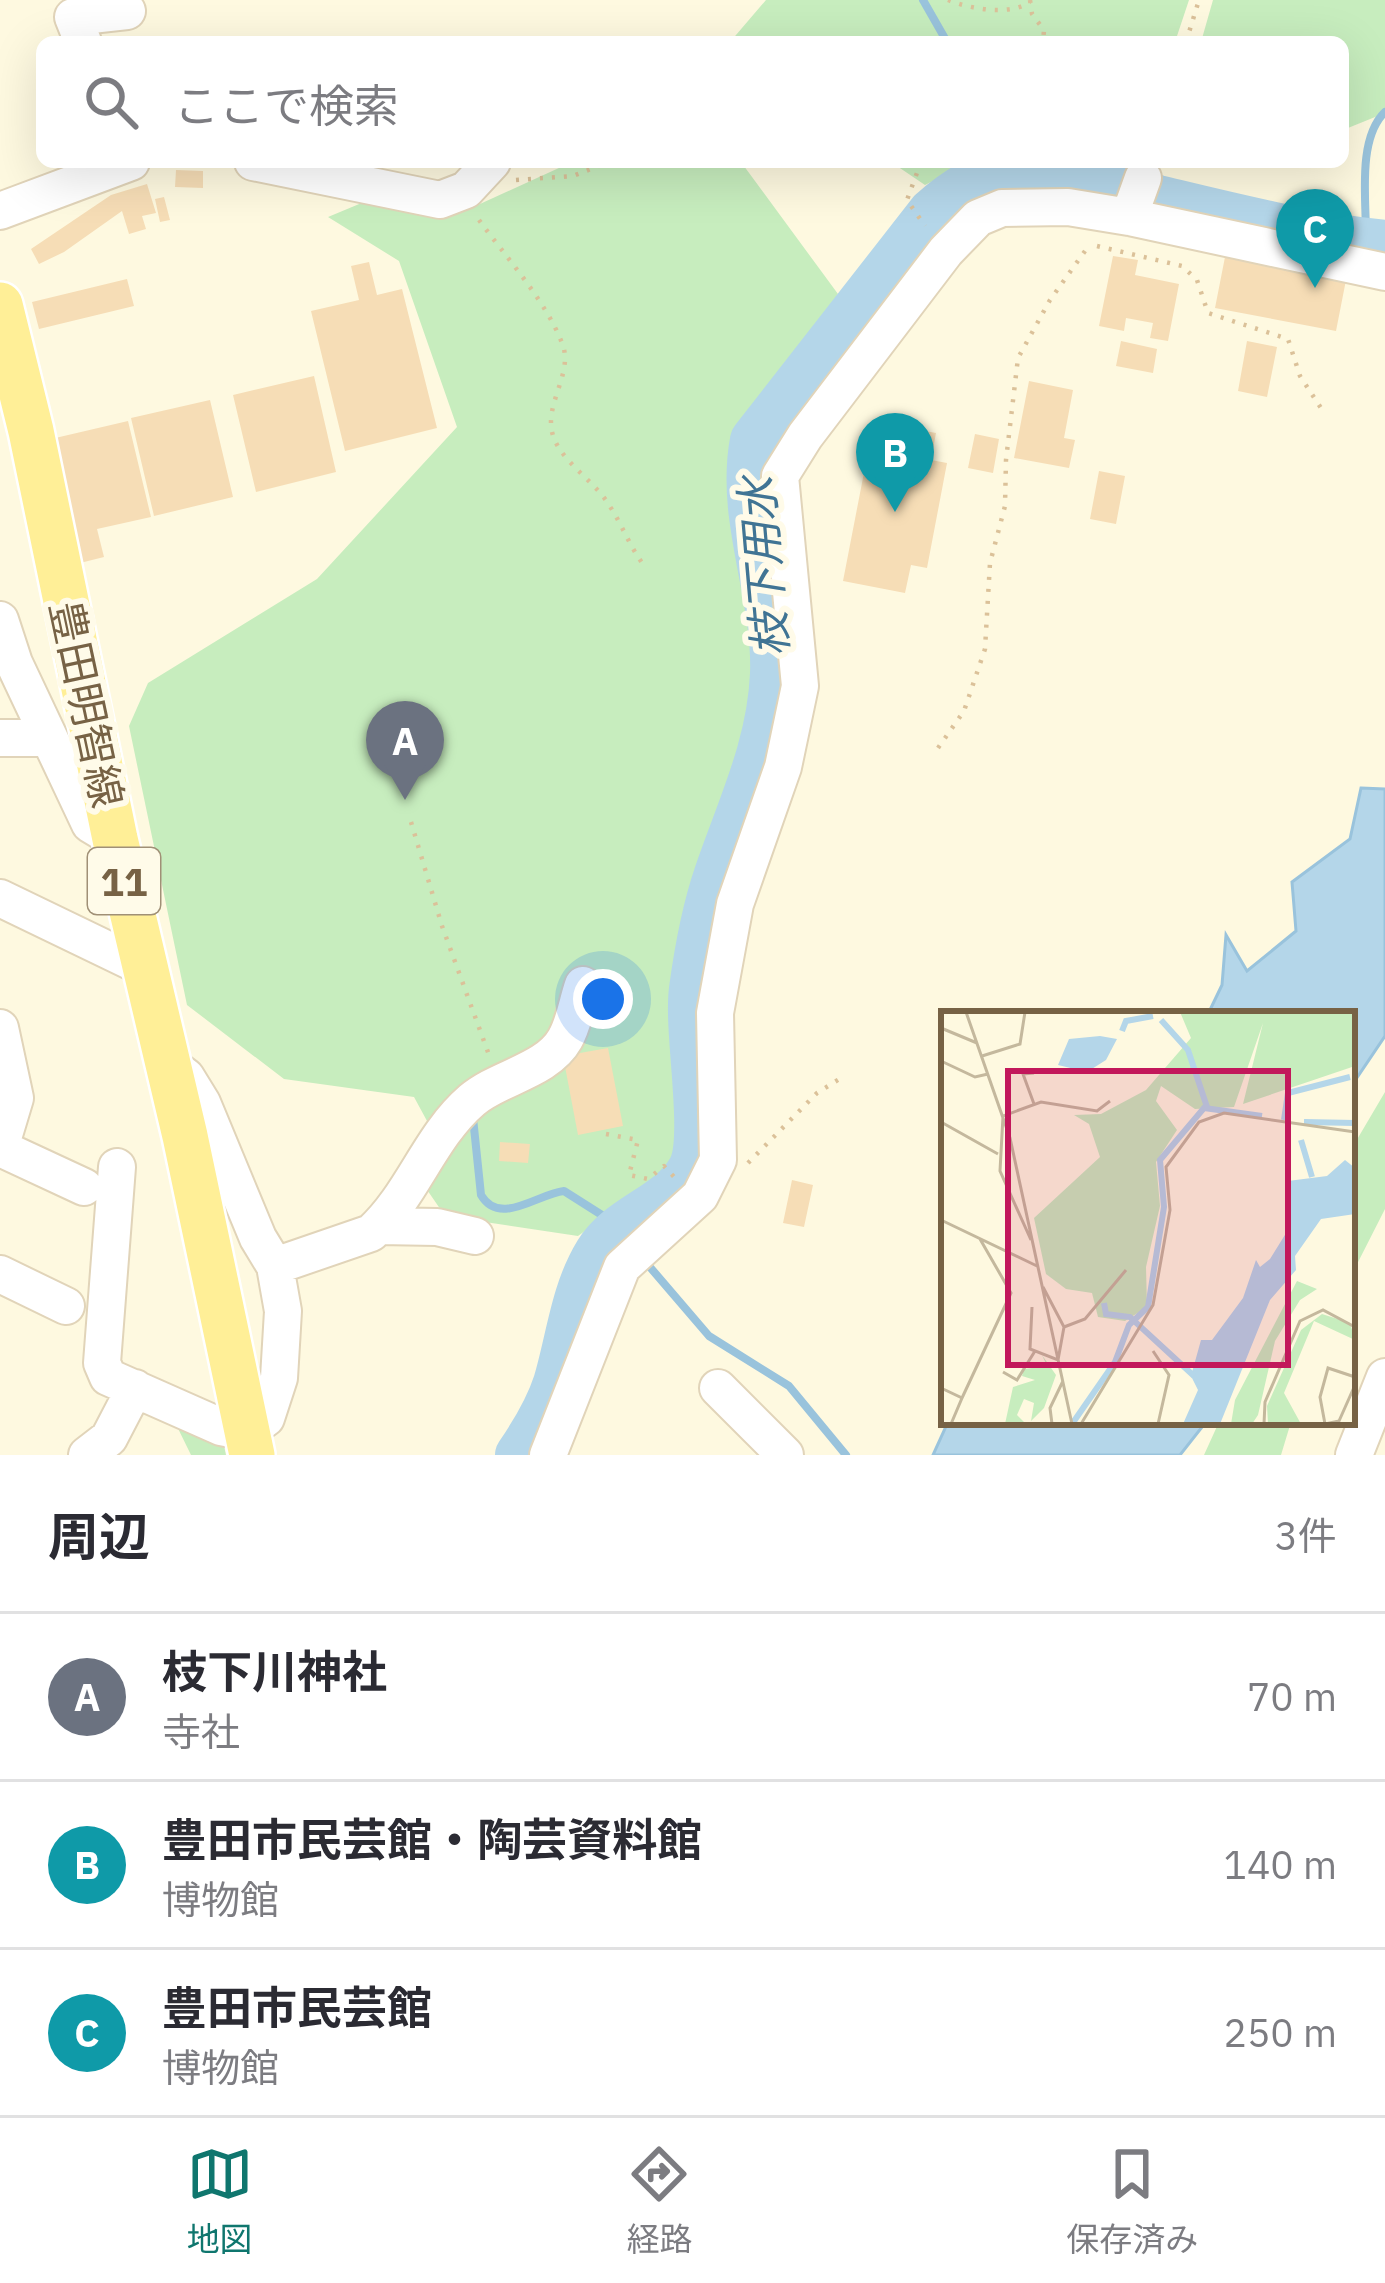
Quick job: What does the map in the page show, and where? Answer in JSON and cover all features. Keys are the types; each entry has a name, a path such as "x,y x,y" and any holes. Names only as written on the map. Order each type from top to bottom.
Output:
{"main road":[{"name":"豊田明智線","path":"0,305 32,431 115,838 250,1443"}],"street":[{"path":"81,36 73,17 127,11"},
{"path":"0,212 114,168"},
{"path":"282,168 440,200 466,190 486,168"},
{"path":"1129,217 1143,178"},
{"path":"548,1455 637,1252 700,1196 718,1160 715,1013 736,904 783,767 800,686 780,476 946,251 978,218 1002,208 1068,207 1129,217 1385,272"},
{"path":"0,624 90,824 115,838"},
{"path":"0,738 49,738"},
{"path":"0,898 145,968"},
{"path":"275,1266 371,1233 379,1226 427,1153 480,1097 543,1061 565,1041 583,986"},
{"path":"0,1028 15,1098 0,1148 84,1187"},
{"path":"117,1167 102,1363 108,1377 250,1443 266,1418 279,1378 283,1311 275,1266 258,1238 202,1103 186,1077 167,1063"},
{"path":"379,1226 437,1227 476,1236"},
{"path":"0,1274 66,1306"},
{"path":"1354,1455 1385,1377"},
{"path":"87,1455 109,1438 135,1388"},
{"path":"718,1388 785,1455"}],"path":[{"path":"948,0 1010,11 1030,1 1044,36"},
{"path":"1188,36 1199,0"},
{"path":"593,168 572,176 466,190 467,200 564,346 563,376 550,419 553,437 608,502 630,549 646,568"},
{"path":"914,214 908,200 919,168"},
{"path":"938,748 964,711 985,649 990,563 1004,506 1018,358 1050,301 1091,245 1182,266 1197,280 1208,313 1288,339 1300,376 1321,408"},
{"path":"411,822 442,926 489,1055 480,1097"},
{"path":"700,1196 723,1186 817,1093 841,1078"},
{"path":"606,1134 638,1140 629,1175 642,1180 664,1166"}],"green space":[{"path":"766,0 1189,0 1177,36 735,36"},
{"path":"1213,0 1385,0 1385,113 1349,128 1349,36 1203,36"},
{"path":"559,168 745,168 838,294 752,412 734,452 736,516 754,666 741,767 697,884 681,970 691,1140 687,1156 666,1186 613,1211 578,1236 445,1216 421,1181 433,1132 414,1097 284,1079 187,1005 129,726 148,683 317,579 457,427 399,261 328,217 376,197 458,214"},
{"path":"900,168 959,168 925,185"},
{"path":"1068,168 1123,168 1117,179"},
{"path":"1385,1092 1385,1209 1355,1268 1355,1143"},
{"path":"167,1406 221,1432 226,1455 191,1455"},
{"path":"1218,1425 1290,1425 1281,1455 1204,1455"}],"water":[{"path":"1361,788 1385,789 1385,1036 1355,1081 1355,1011 1209,1011 1222,985 1226,935 1247,971 1296,931 1292,882 1350,839"},
{"path":"947,1425 1204,1425 1180,1455 933,1455"}],"building":[{"path":"176,170 203,171 203,188 175,187"},
{"path":"147,184 156,213 142,216 146,229 129,234 122,211 39,264 31,249 111,195"},
{"path":"164,197 170,220 160,222 155,199"},
{"path":"1113,256 1138,260 1135,275 1179,284 1168,341 1150,338 1153,323 1126,318 1124,331 1099,326"},
{"path":"1225,257 1346,280 1336,331 1215,308"},
{"path":"369,262 377,295 402,289 437,428 345,451 311,311 359,300 351,266"},
{"path":"127,279 134,306 39,329 32,302"},
{"path":"1121,341 1157,349 1153,373 1116,366"},
{"path":"1247,341 1277,347 1267,397 1238,391"},
{"path":"314,376 336,472 256,492 233,395"},
{"path":"1029,381 1073,390 1064,438 1075,440 1069,468 1014,458"},
{"path":"210,400 233,497 154,516 131,418"},
{"path":"128,421 151,517 97,529 104,557 80,563 51,439"},
{"path":"874,421 936,433 931,460 947,463 927,568 911,565 905,593 843,581"},
{"path":"975,434 999,439 993,473 968,468"},
{"path":"1099,471 1125,476 1116,524 1090,519"},
{"path":"608,1048 623,1126 578,1135 563,1056"},
{"path":"500,1142 530,1144 528,1163 499,1161"},
{"path":"792,1180 813,1185 804,1227 783,1223"}],"waterway":[{"path":"923,0 944,36"},
{"path":"1366,242 1367,156 1376,124 1385,112"},
{"path":"982,179 983,168"},
{"name":"枝下用水","path":"519,1455 554,1392 578,1300 598,1253 619,1230 682,1183 696,1155 692,1008 697,960 714,887 761,751 772,701 773,644 751,498 754,440 932,212 959,191 990,176 1013,171 1068,175 1271,225 1385,244"},
{"path":"473,1118 481,1195 489,1204 508,1209 564,1191 605,1217 630,1243"},
{"path":"643,1259 709,1336 789,1386 846,1455"}],"place":[{"name":"豊田市民芸館","path":"1315,288"},
{"name":"豊田市民芸館・陶芸資料館","path":"895,512"},
{"name":"枝下川神社","path":"405,800"}]}
